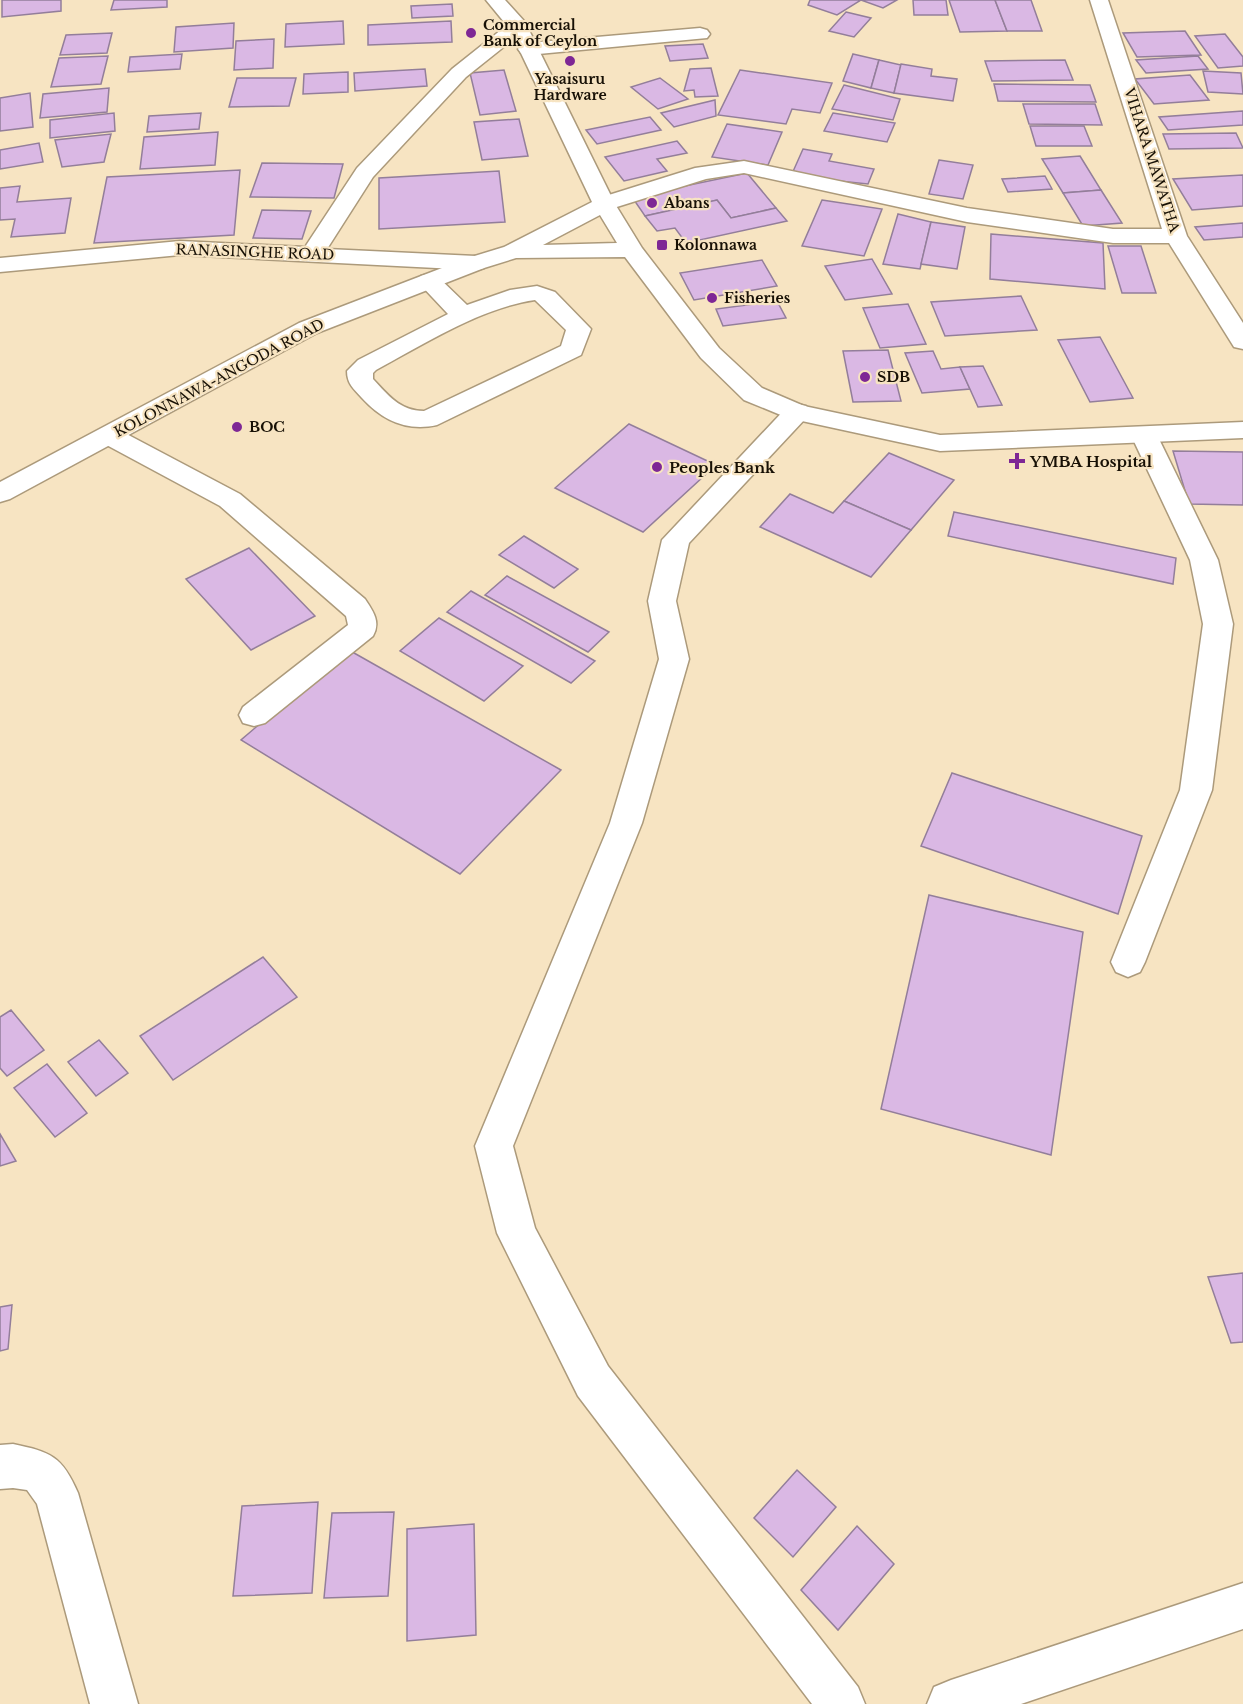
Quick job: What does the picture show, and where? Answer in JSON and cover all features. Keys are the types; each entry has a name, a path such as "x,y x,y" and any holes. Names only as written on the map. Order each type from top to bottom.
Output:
{"street":[{"path":"495,0 518,26 604,204 632,250 710,353 753,394 797,412 940,443 1243,430"},
{"name":"VIHARA MAWATHA","path":"1099,0 1176,236 1243,342"},
{"path":"313,253 365,173 459,73 518,26"},
{"path":"528,48 700,34"},
{"name":"KOLONNAWA-ANGODA ROAD","path":"0,493 308,328 476,263 512,252 604,204 703,173 744,167 967,215 1113,236 1176,236"},
{"name":"RANASINGHE ROAD","path":"0,265 180,248 476,263"},
{"name":"KOLONNAWA-ANGODA ROAD","path":"512,252 632,250"},
{"path":"429,281 464,316"},
{"path":"537,293 547,297 579,329 572,351 428,418 409,420 395,415 360,381 360,371 367,365 464,316 520,294 537,293"},
{"path":"797,412 676,540 662,601 674,659 626,823 495,1146 517,1233 594,1381 841,1704"},
{"path":"1128,962 1196,790 1218,624 1204,560 1144,435"},
{"path":"110,436 230,500 355,606 361,616 363,629 254,715"},
{"path":"0,1467 13,1466 39,1471 56,1493 114,1704"},
{"path":"951,1704 1243,1606"}],"building":[{"path":"2,0 61,0 61,11 2,17"},
{"path":"114,0 167,0 167,7 111,10"},
{"path":"810,0 861,0 837,15 808,5"},
{"path":"861,0 897,0 883,8"},
{"path":"913,0 946,0 948,15 914,15"},
{"path":"949,0 995,0 1007,31 960,32"},
{"path":"995,0 1031,0 1042,31 1007,31"},
{"path":"452,4 453,16 412,18 411,6"},
{"path":"846,12 871,18 854,37 829,31"},
{"path":"343,21 344,44 285,47 286,24"},
{"path":"451,21 452,42 368,45 368,25"},
{"path":"234,23 233,48 174,52 176,27"},
{"path":"1185,31 1201,55 1137,57 1123,33"},
{"path":"112,33 107,53 60,55 66,35"},
{"path":"1225,34 1243,57 1243,66 1218,68 1195,36"},
{"path":"274,39 273,68 234,70 236,41"},
{"path":"703,44 708,58 670,61 665,46"},
{"path":"182,54 180,69 128,72 130,57"},
{"path":"853,54 879,60 871,88 843,81"},
{"path":"108,56 101,84 51,87 59,58"},
{"path":"1198,56 1208,69 1146,73 1136,60"},
{"path":"879,60 901,65 894,93 871,88"},
{"path":"1065,60 1073,80 992,81 985,61"},
{"path":"901,64 932,69 931,76 957,79 953,101 894,93"},
{"path":"711,68 718,96 695,97 694,90 684,91 690,69"},
{"path":"425,69 427,86 355,91 354,73"},
{"path":"504,70 516,111 480,115 470,73"},
{"path":"740,70 832,83 820,113 792,109 786,124 718,115"},
{"path":"1203,71 1241,73 1243,94 1208,92"},
{"path":"348,72 348,92 303,94 304,74"},
{"path":"1190,75 1209,100 1154,104 1135,79"},
{"path":"237,78 296,78 289,106 229,107"},
{"path":"660,78 688,99 658,109 631,87"},
{"path":"994,84 1090,85 1096,102 998,101"},
{"path":"844,85 900,99 893,120 832,109"},
{"path":"109,88 107,112 40,118 43,94"},
{"path":"30,93 33,127 0,131 0,98"},
{"path":"715,100 716,116 674,127 661,113"},
{"path":"1023,104 1095,104 1102,125 1029,124"},
{"path":"1243,111 1243,125 1168,130 1159,117"},
{"path":"114,113 115,131 50,138 50,120"},
{"path":"201,113 199,129 147,132 149,116"},
{"path":"833,113 895,123 887,142 824,131"},
{"path":"650,117 661,130 597,144 586,130"},
{"path":"519,119 528,156 482,160 474,122"},
{"path":"727,124 782,132 768,165 712,157"},
{"path":"1030,126 1084,126 1092,146 1036,146"},
{"path":"218,132 215,165 140,169 144,137"},
{"path":"1236,133 1243,148 1169,149 1163,134"},
{"path":"111,134 104,162 62,167 55,140"},
{"path":"677,141 687,153 657,159 667,171 624,181 605,157"},
{"path":"39,143 43,162 0,169 0,150"},
{"path":"803,149 832,154 829,161 874,169 868,184 791,176"},
{"path":"1080,156 1101,190 1063,193 1042,159"},
{"path":"939,160 973,165 963,199 929,194"},
{"path":"262,163 343,164 334,198 250,197"},
{"path":"240,170 234,235 94,243 107,177"},
{"path":"499,171 505,222 379,229 379,178"},
{"path":"747,173 776,208 731,218 717,200 645,216 632,197"},
{"path":"1243,175 1243,206 1192,210 1173,179"},
{"path":"1045,176 1052,189 1008,192 1002,179"},
{"path":"20,186 17,202 71,198 65,233 11,237 15,219 0,220 0,188"},
{"path":"1101,190 1122,223 1083,226 1063,193"},
{"path":"717,200 731,218 776,208 787,221 686,243 675,228 657,231 645,216"},
{"path":"822,200 882,209 864,256 802,246"},
{"path":"262,210 311,211 302,239 253,238"},
{"path":"898,214 931,222 920,269 883,264"},
{"path":"931,222 965,227 957,269 921,264"},
{"path":"1243,223 1243,237 1204,240 1195,227"},
{"path":"991,234 1103,243 1105,289 990,279"},
{"path":"1108,246 1141,246 1156,293 1122,293"},
{"path":"872,259 892,294 845,300 825,266"},
{"path":"762,260 777,286 694,300 680,273"},
{"path":"1021,296 1037,330 945,336 931,302"},
{"path":"777,301 786,318 723,326 716,309"},
{"path":"908,304 926,344 880,348 863,308"},
{"path":"1100,337 1133,398 1090,402 1058,340"},
{"path":"888,350 901,401 853,402 843,351"},
{"path":"933,351 941,369 960,367 970,389 922,393 905,353"},
{"path":"983,366 1002,405 978,407 960,367"},
{"path":"629,424 716,465 643,532 555,488"},
{"path":"1173,451 1243,452 1243,505 1189,504"},
{"path":"889,453 954,480 911,530 844,501"},
{"path":"790,494 833,513 844,501 911,530 871,577 760,527"},
{"path":"954,512 1176,558 1173,584 948,536"},
{"path":"524,536 578,569 554,588 499,555"},
{"path":"249,548 315,616 251,650 186,579"},
{"path":"507,576 609,632 588,652 485,595"},
{"path":"471,591 595,661 571,683 447,612"},
{"path":"439,618 523,666 484,701 400,651"},
{"path":"347,649 561,770 460,874 241,740"},
{"path":"952,773 1142,836 1118,914 921,846"},
{"path":"929,895 1083,932 1051,1155 881,1109"},
{"path":"263,957 297,997 173,1080 140,1036"},
{"path":"11,1010 44,1050 7,1076 0,1068 0,1017"},
{"path":"99,1040 128,1073 96,1096 68,1062"},
{"path":"47,1064 87,1113 55,1137 14,1088"},
{"path":"0,1134 16,1161 0,1166"},
{"path":"1243,1273 1243,1342 1231,1343 1208,1277"},
{"path":"12,1305 8,1349 0,1351 0,1307"},
{"path":"797,1470 836,1507 793,1557 754,1518"},
{"path":"318,1502 312,1593 233,1596 242,1506"},
{"path":"394,1512 388,1596 324,1598 332,1513"},
{"path":"474,1524 476,1635 407,1641 407,1529"},
{"path":"857,1526 894,1564 838,1630 801,1590"}],"place":[{"name":"Commercial Bank of Ceylon","path":"471,33"},
{"name":"Yasaisuru Hardware","path":"570,61"},
{"name":"Abans","path":"652,203"},
{"name":"Kolonnawa","path":"662,245"},
{"name":"Fisheries","path":"712,298"},
{"name":"SDB","path":"865,377"},
{"name":"BOC","path":"237,427"},
{"name":"YMBA Hospital","path":"1017,461"},
{"name":"Peoples Bank","path":"657,467"}]}
